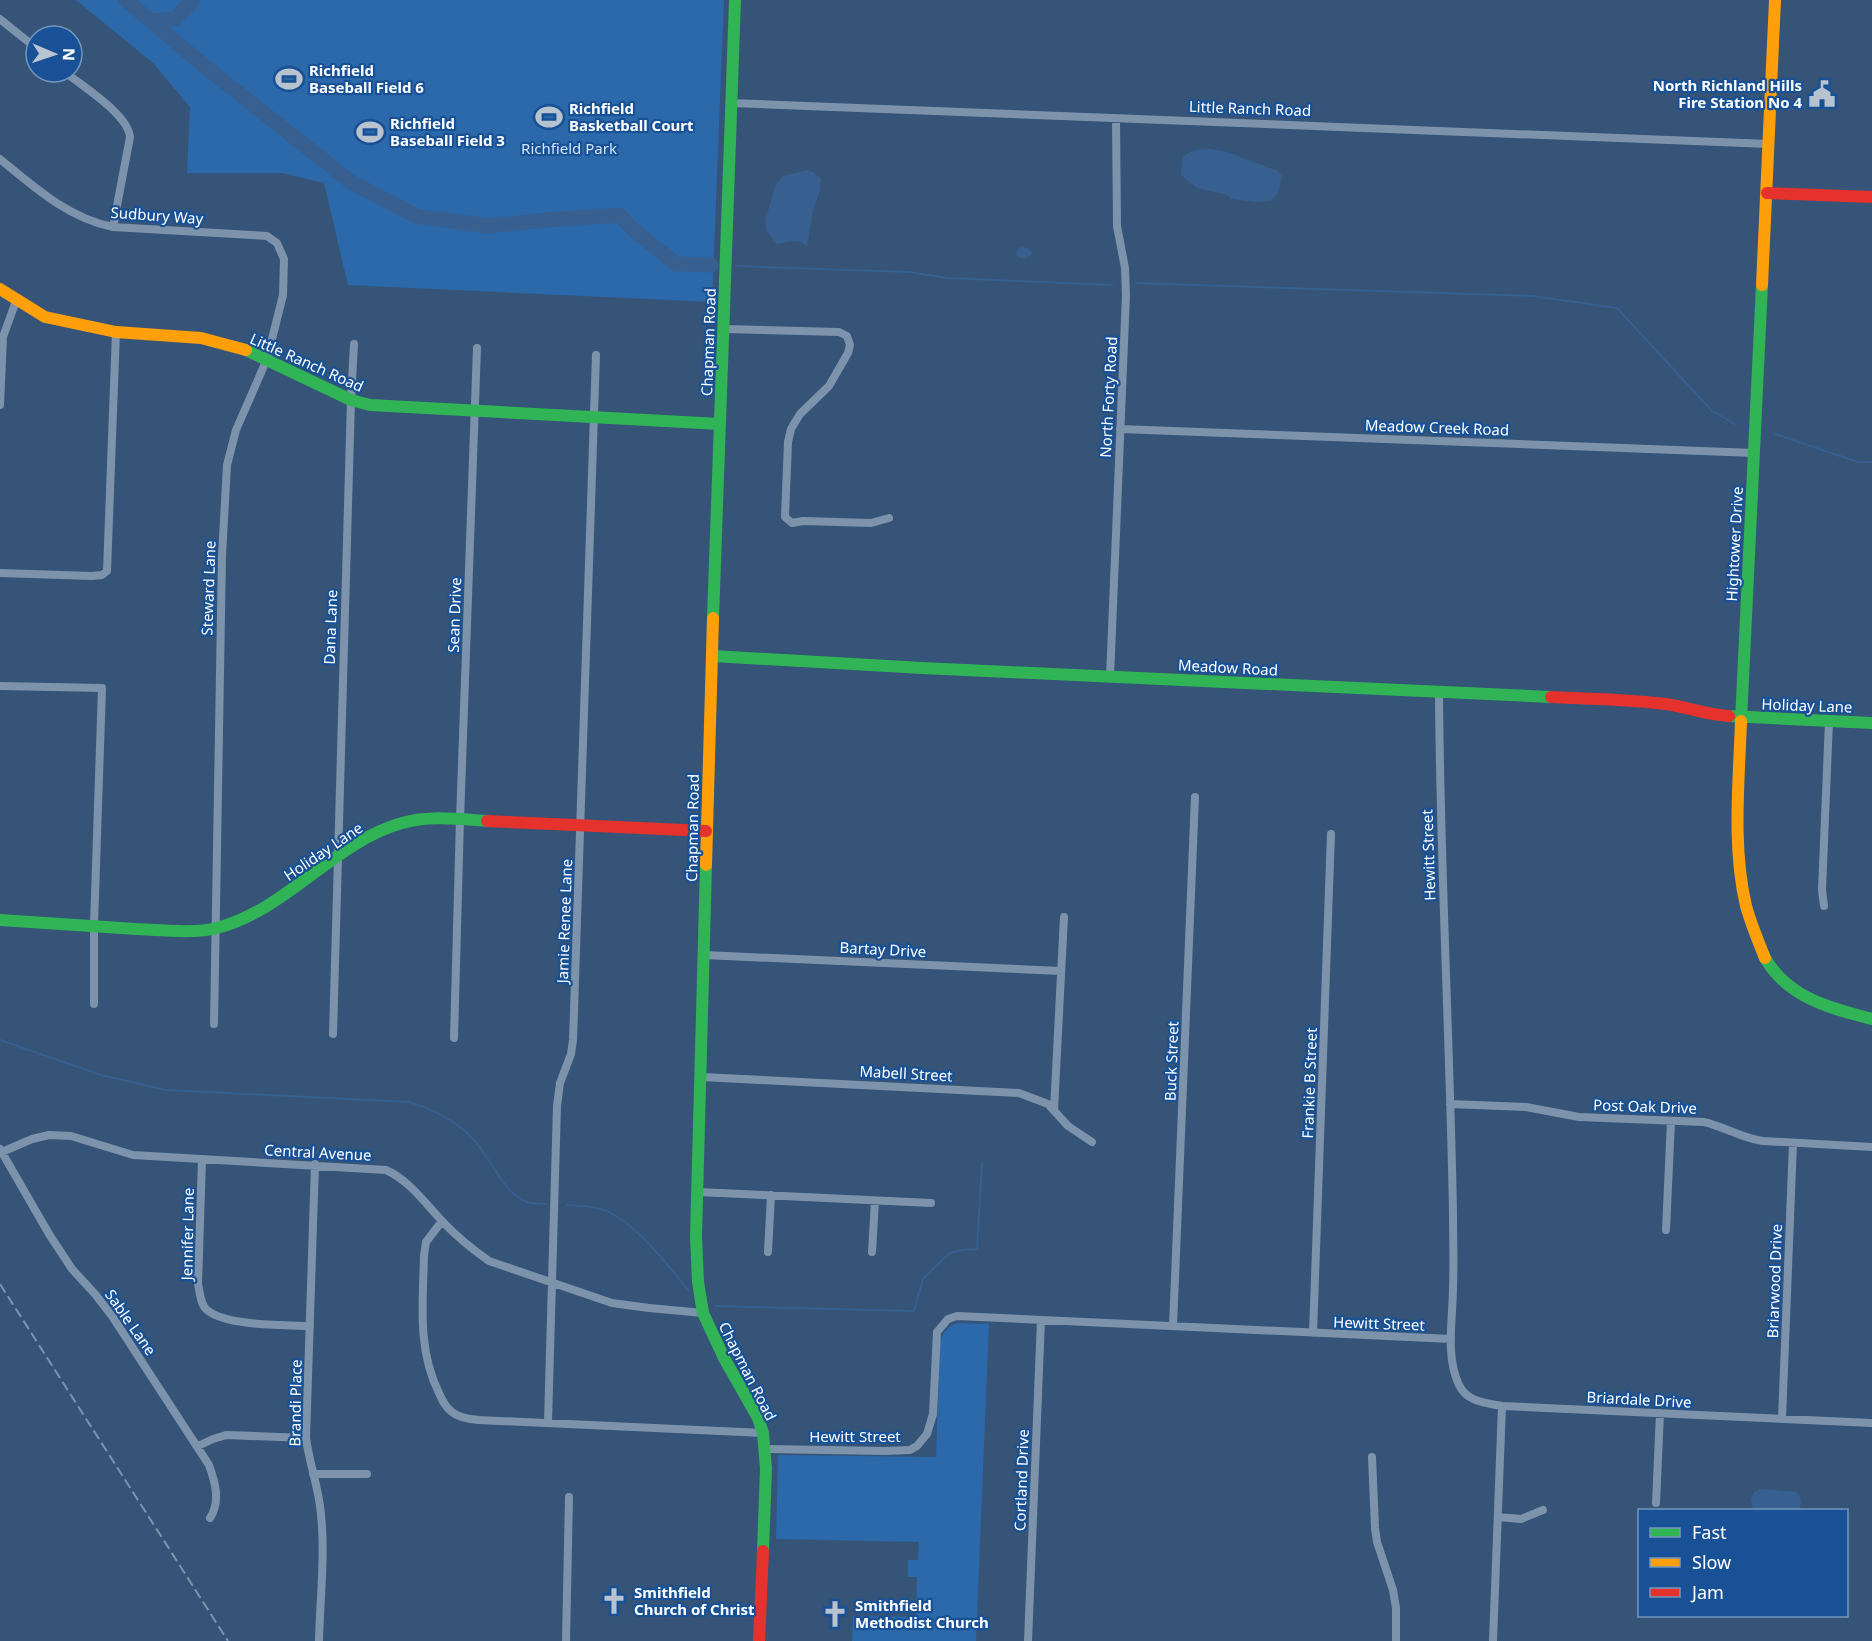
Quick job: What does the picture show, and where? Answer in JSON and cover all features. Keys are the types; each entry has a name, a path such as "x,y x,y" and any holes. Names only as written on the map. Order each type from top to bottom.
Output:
{"street":[{"name":"Chapman Road","path":"735,0 706,831 698,1270 703,1312 724,1358 758,1418 763,1433 765,1449 759,1641"},
{"name":"Hightower Drive","path":"1775,0 1741,717 1738,855 1744,898 1757,939 1779,978 1793,990 1835,1009 1872,1018"},
{"path":"0,19 24,38"},
{"path":"80,84 118,115 129,129 130,137 112,226"},
{"name":"Little Ranch Road","path":"731,103 1769,144"},
{"name":"North Forty Road","path":"1110,677 1126,294 1125,268 1116,215 1116,119"},
{"name":"Sudbury Way","path":"0,159 59,205 92,223 267,236 277,243 284,259"},
{"path":"1767,193 1872,196"},
{"name":"Steward Lane","path":"214,1024 222,556 227,465 236,430 267,359 283,295 284,259"},
{"name":"Little Ranch Road","path":"0,289 45,317 116,332 201,338 252,352 351,400 386,407 720,424"},
{"path":"0,405 3,337 16,301"},
{"path":"723,329 839,332 847,336 850,345 848,353 829,386 800,414 791,429 788,442 785,517 792,523 803,521 871,523 889,518"},
{"path":"0,573 92,576 102,575 107,571 116,332"},
{"name":"Dana Lane","path":"333,1034 354,344"},
{"name":"Sean Drive","path":"454,1038 477,348"},
{"name":"Jamie Renee Lane","path":"548,1422 557,1106 560,1083 571,1054 573,1040 582,826 596,355"},
{"name":"Meadow Creek Road","path":"1120,429 1754,453"},
{"name":"Meadow Road","path":"712,656 1648,702 1714,715 1741,717"},
{"path":"0,686 102,688 94,925 94,1004"},
{"name":"Hewitt Street","path":"765,1449 910,1450 917,1446 930,1426 937,1332 948,1319 957,1316 1451,1339 1453,1237 1440,806 1439,692"},
{"name":"Holiday Lane","path":"1741,717 1872,723"},
{"path":"1824,906 1822,890 1829,721"},
{"name":"Buck Street","path":"1173,1326 1195,797"},
{"name":"Holiday Lane","path":"0,920 172,931 215,929 250,917 272,904 359,842 401,823 431,818 706,831"},
{"name":"Frankie B Street","path":"1313,1333 1331,834"},
{"path":"1054,1110 1064,917"},
{"name":"Bartay Drive","path":"704,955 1061,971"},
{"name":"Mabell Street","path":"702,1077 1018,1093 1048,1104 1068,1126 1092,1142"},
{"name":"Post Oak Drive","path":"1450,1104 1526,1107 1579,1117 1704,1122 1746,1138 1872,1148"},
{"path":"1666,1230 1671,1120"},
{"name":"Central Avenue","path":"1,1150 50,1135 72,1136 133,1155 387,1170 400,1176 442,1221 472,1249 489,1261 612,1303 703,1312"},
{"name":"Briarwood Drive","path":"1782,1419 1793,1143"},
{"name":"Sable Lane","path":"1,1150 49,1234 72,1269 112,1316 209,1465 215,1482 216,1509 210,1518"},
{"name":"Jennifer Lane","path":"202,1160 198,1284 201,1300 206,1309 228,1320 310,1326"},
{"name":"Brandi Place","path":"315,1164 306,1438 308,1457 320,1507 322,1534 319,1641"},
{"path":"698,1192 931,1203"},
{"path":"768,1252 771,1195"},
{"path":"872,1252 875,1201"},
{"path":"442,1221 426,1242 422,1338 426,1361 444,1404 452,1413 467,1418 763,1433"},
{"name":"Cortland Drive","path":"1028,1641 1041,1320"},
{"name":"Briardale Drive","path":"1451,1339 1452,1358 1460,1388 1477,1401 1502,1406 1872,1424"},
{"path":"1493,1641 1502,1406"},
{"path":"1656,1503 1660,1413"},
{"path":"198,1446 213,1438 226,1435 306,1438"},
{"path":"1372,1457 1375,1528 1377,1542 1393,1590 1396,1608 1396,1641"},
{"path":"313,1474 367,1474"},
{"path":"566,1641 569,1497"},
{"path":"1498,1517 1521,1519 1543,1510"}],"green space":[{"name":"Richfield Park","path":"76,0 724,0 712,302 348,285 324,183 282,173 187,173 190,107 153,63"},
{"path":"958,1323 989,1324 976,1641 852,1641 853,1616 916,1617 917,1577 908,1577 908,1560 918,1560 919,1542 776,1539 778,1455 936,1457 940,1342 946,1330"}],"shaded area":[{"path":"1194,150 1224,151 1278,171 1282,176 1278,193 1271,201 1257,202 1231,199 1227,195 1197,188 1181,175 1182,157"},
{"path":"806,170 813,172 821,179 807,246 796,241 776,244 766,230 766,218 776,184 783,176"},
{"path":"1020,247 1028,248 1032,254 1025,259 1020,258 1016,254"},
{"path":"1760,1489 1797,1492 1801,1500 1800,1509 1753,1509 1751,1499 1754,1492"}],"waterway":[{"path":"126,0 208,69 351,182 416,216 488,226 620,215 630,227 676,264 711,265"},
{"path":"152,21 175,19 193,0"},
{"path":"736,266 909,272 947,278 1112,285"},
{"path":"1136,283 1533,296 1617,308 1712,411 1735,424"},
{"path":"1775,434 1858,462 1872,462"},
{"path":"0,1040 101,1075 166,1090 409,1102 444,1116 466,1132 504,1183 519,1198 529,1203 546,1204"},
{"path":"715,1306 914,1311 923,1279 935,1267 950,1253 977,1249 982,1163"},
{"path":"567,1205 604,1210 627,1224 650,1245 688,1290"}],"railway":[{"path":"0,1284 228,1641"}],"traffic: fast":[{"path":"713,618 735,0"},
{"path":"1741,721 1762,285"},
{"path":"246,350 351,400 370,405 720,424"},
{"path":"712,656 1551,697"},
{"path":"1729,716 1872,723"},
{"path":"0,920 166,931 208,930 243,919 266,906 354,845 377,832 402,823 423,819 487,821"},
{"path":"706,865 696,1236 698,1282 703,1313 724,1358 758,1418 763,1433 766,1469 763,1551"},
{"path":"1765,958 1774,972 1798,992 1826,1005 1872,1019"}],"traffic: slow":[{"path":"1762,285 1775,0"},
{"path":"0,289 45,317 116,332 201,338 246,350"},
{"path":"706,865 713,618"},
{"path":"1741,721 1739,860 1746,906 1765,958"}],"traffic: jam":[{"path":"1767,193 1872,197"},
{"path":"1551,697 1652,702 1729,716"},
{"path":"487,821 706,831"},
{"path":"759,1641 763,1551"}],"place":[{"name":"Richfield Baseball Field 6","path":"289,79"},
{"name":"North Richland Hills Fire Station No 4","path":"1822,94"},
{"name":"Richfield Basketball Court","path":"549,117"},
{"name":"Richfield Baseball Field 3","path":"370,132"},
{"name":"Smithfield Church of Christ","path":"614,1601"},
{"name":"Smithfield Methodist Church","path":"835,1614"}]}
